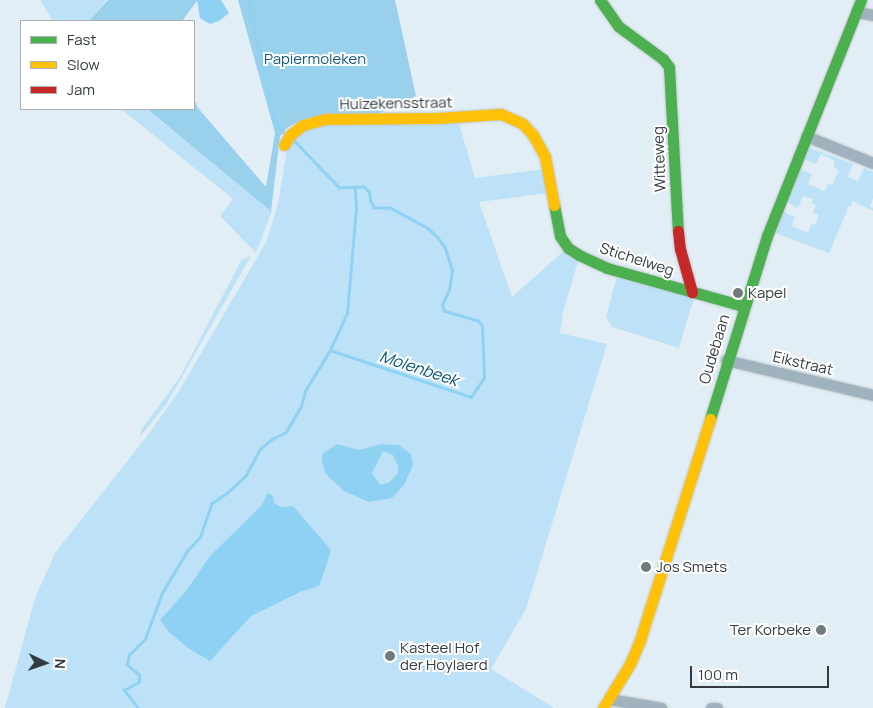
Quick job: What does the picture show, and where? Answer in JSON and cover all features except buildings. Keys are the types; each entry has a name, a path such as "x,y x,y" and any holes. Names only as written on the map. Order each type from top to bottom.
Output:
{"street":[{"name":"Witteweg","path":"600,0 618,26 663,59 669,67 675,212 680,249 692,292"},
{"name":"Oudebaan","path":"606,704 630,664 640,640 726,360 767,236 861,0"},
{"path":"856,12 873,15"},
{"name":"Huizekensstraat","path":"284,145 290,135 303,125 326,119 437,118 501,114 516,120"},
{"name":"Stichelweg","path":"516,120 533,135 545,157 560,236 568,248 607,268 692,292"},
{"path":"806,136 873,163"},
{"path":"692,292 743,306"},
{"name":"Eikstraat","path":"726,360 873,395"},
{"path":"606,704 661,708"},
{"path":"711,708 717,708"}],"shaded area":[{"path":"40,0 107,0 90,20 52,20"},
{"path":"197,0 221,0 229,13 219,21 210,24 200,18"},
{"path":"122,110 147,110 272,211 256,253 220,216 233,199"},
{"path":"458,120 475,178 544,169 548,193 479,202 512,297 565,250 579,258 563,312 560,333 607,344 526,609 491,669 554,708 5,708 35,598 55,553 150,432 179,391 266,242 278,204 287,150 295,135 324,122"},
{"path":"810,148 853,164 848,177 858,181 864,168 873,172 873,198 870,206 873,208 873,211 853,201 851,206 849,206 829,253 775,233 783,212 795,217 792,226 808,233 811,224 815,225 819,215 813,213 816,205 811,203 813,199 803,196 798,208 787,202 800,169 812,174 808,184 824,191 828,184 832,185 839,170 833,167 835,161 821,154 816,164 804,159"},
{"path":"251,256 167,403 140,437 141,430 180,377 242,259"},
{"path":"618,273 694,297 679,348 612,327 606,317"},
{"path":"337,444 359,450 381,444 399,445 411,454 413,465 404,485 392,498 369,502 344,491 326,474 322,462 322,454","holes":["383,451 393,455 398,466 398,473 390,482 380,485 372,473"]},
{"path":"268,493 273,496 274,503 281,507 293,506 331,550 326,567 319,586 300,592 251,616 210,661 188,648 168,631 160,620 186,591 210,556 261,506"}],"green space":[{"path":"108,0 197,0 183,20 90,20"},
{"name":"Papiermoleken","path":"238,0 395,0 416,96 376,115 304,119 288,127 280,136 271,211 148,110 195,110 195,101 198,108 266,187 275,133"}],"waterway":[{"name":"Molenbeek","path":"249,0 275,123 284,133"},
{"name":"Molenbeek","path":"138,708 124,690 139,682 139,675 127,665 129,655 145,639 162,593 187,551 200,537 212,503 227,493 246,475 260,449 272,439 286,432 301,406 305,391 330,350 471,397 484,378 482,326 478,321 444,311 442,305 449,290 452,270 445,248 437,237 427,228 390,208 374,208 369,192 364,187 339,188 293,140"},
{"name":"Molenbeek","path":"330,350 347,313 356,209 355,189"}],"traffic: fast":[{"path":"600,0 618,26 663,59 669,67 678,231"},
{"path":"710,419 767,236 861,0"},
{"path":"554,205 560,236 568,248 579,255 607,268 743,306"}],"traffic: slow":[{"path":"284,145 290,135 303,125 326,119 437,118 501,114 523,124 533,135 545,157 554,205"},
{"path":"603,708 630,664 640,640 710,419"}],"traffic: jam":[{"path":"678,231 680,249 692,292"}],"place":[{"name":"Kapel","path":"738,293"},
{"name":"Jos Smets","path":"646,567"},
{"name":"Ter Korbeke","path":"821,630"},
{"name":"Kasteel Hof der Hoylaerd","path":"390,656"}]}
